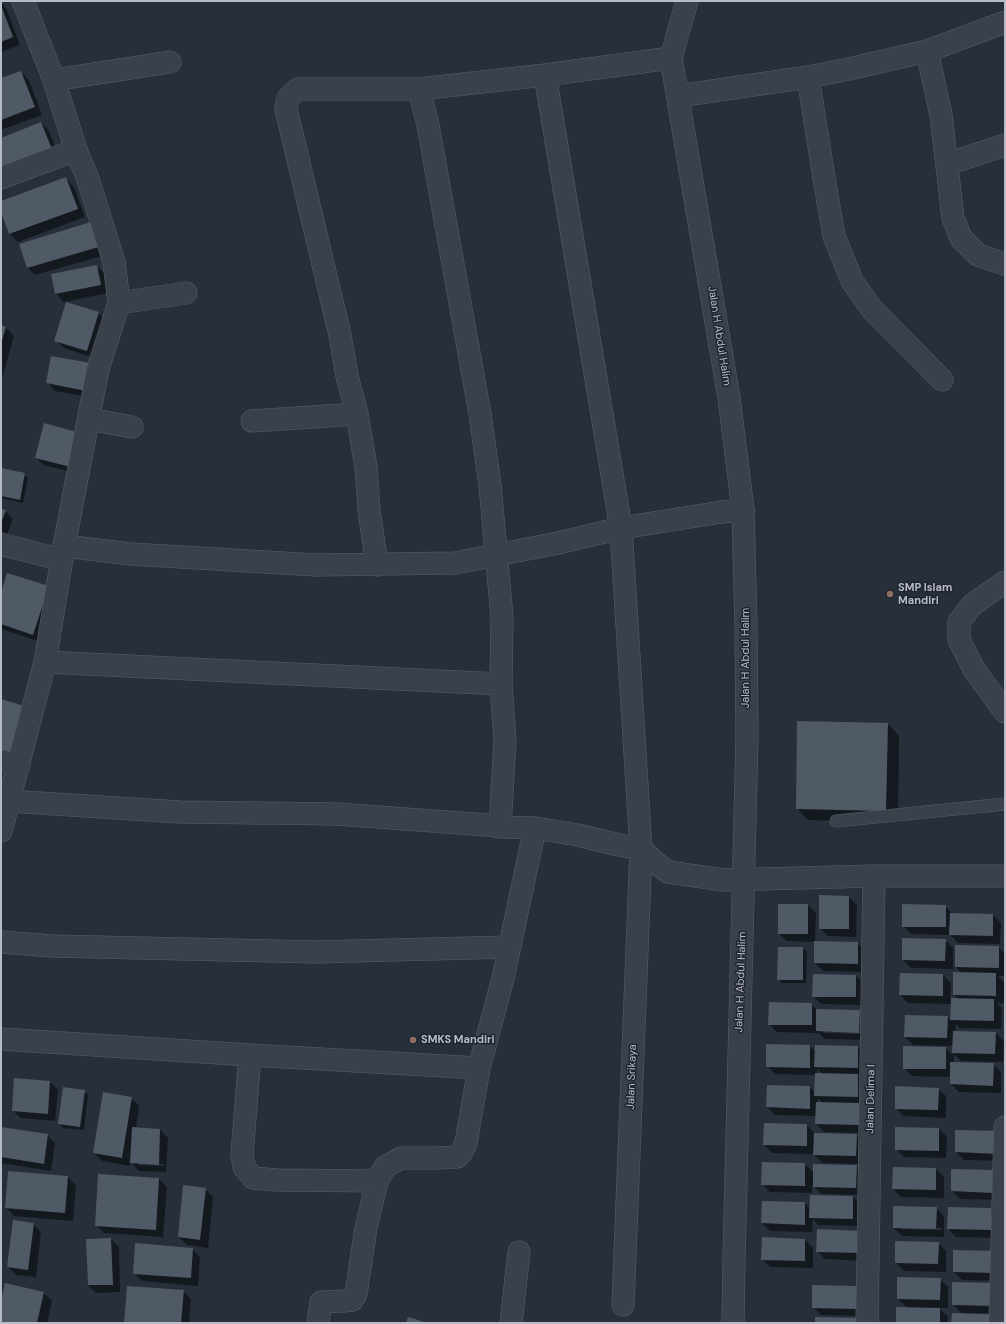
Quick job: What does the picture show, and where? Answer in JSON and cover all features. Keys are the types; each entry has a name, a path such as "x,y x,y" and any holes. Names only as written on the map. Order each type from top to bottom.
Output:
{"street":[{"path":"1,831 8,801 10,763 45,662 78,467 98,369 119,303 114,262 88,179 76,150 54,80 23,1"},
{"name":"Jalan H Abdul Halim","path":"687,1 671,58 729,398 743,510 747,736 733,1323"},
{"path":"678,96 808,77 927,51 1005,22"},
{"path":"927,51 941,115 953,218 961,238 978,255 1005,264"},
{"path":"377,564 369,510 366,467 357,414 286,108 288,98 298,89 419,89 545,75 671,58"},
{"path":"54,80 170,62"},
{"name":"Jalan Srikaya","path":"545,75 620,528 641,849 623,1306"},
{"path":"808,77 824,184 834,236 852,281 871,308 942,380"},
{"path":"419,89 428,125 480,414 490,485 502,617 501,684 505,741 500,827"},
{"path":"947,164 1005,145"},
{"path":"1,178 76,150"},
{"path":"119,303 186,293"},
{"path":"252,421 357,414"},
{"path":"89,419 132,427"},
{"path":"1,544 63,553 131,554 316,565 455,562 558,543 620,528 743,510"},
{"path":"1005,582 972,605 959,622 960,640 975,671 1005,712"},
{"path":"45,662 501,684"},
{"path":"8,801 180,812 337,814 500,827 535,828 578,835 641,849 668,872 722,880 874,876 1005,876"},
{"path":"318,1323 321,1302 352,1300 356,1294 366,1228 377,1181 385,1167 401,1158 456,1157 466,1143 479,1068 503,978 535,828"},
{"name":"Jalan Delima I","path":"867,1323 874,876"},
{"path":"1,942 53,946 316,952 509,947"},
{"path":"1,1039 250,1056 479,1068"},
{"path":"250,1056 242,1154 244,1167 253,1178 277,1180 377,1181"},
{"path":"1000,1323 1005,1126"},
{"path":"511,1323 519,1252"}],"lane":[{"path":"836,821 1005,804"}],"building":[{"path":"1,5 13,37 1,42"},
{"path":"21,71 35,107 1,120 1,78"},
{"path":"41,122 54,154 1,172 1,138"},
{"path":"66,177 78,209 9,234 1,212 1,201"},
{"path":"94,221 102,246 27,268 19,244"},
{"path":"97,265 101,285 55,294 51,274"},
{"path":"66,302 99,312 87,351 54,341"},
{"path":"1,325 6,327 1,344"},
{"path":"51,356 91,363 86,391 46,383"},
{"path":"44,423 80,433 71,467 35,458"},
{"path":"1,468 25,473 20,500 1,496"},
{"path":"1,509 6,510 1,523"},
{"path":"7,573 49,586 33,635 1,624 1,593"},
{"path":"1,699 24,706 10,758 1,755"},
{"path":"797,721 888,723 886,811 796,809"},
{"path":"819,895 849,896 849,929 819,929"},
{"path":"778,904 808,904 808,934 778,934"},
{"path":"902,904 946,905 946,927 902,927"},
{"path":"950,913 993,914 993,936 949,935"},
{"path":"902,938 946,939 945,961 902,960"},
{"path":"814,941 858,942 858,964 814,963"},
{"path":"955,945 999,946 999,968 955,967"},
{"path":"778,947 803,947 803,980 777,980"},
{"path":"953,972 996,973 996,996 953,995"},
{"path":"900,973 943,974 943,996 899,995"},
{"path":"813,974 856,975 856,997 812,997"},
{"path":"951,998 994,999 994,1021 950,1020"},
{"path":"769,1002 812,1003 812,1025 768,1025"},
{"path":"816,1009 860,1010 859,1033 816,1031"},
{"path":"905,1015 948,1016 947,1038 904,1037"},
{"path":"953,1031 996,1032 995,1054 952,1053"},
{"path":"766,1044 810,1045 810,1068 766,1067"},
{"path":"815,1045 858,1046 858,1068 814,1067"},
{"path":"903,1046 946,1047 946,1069 903,1069"},
{"path":"950,1062 994,1063 993,1086 950,1084"},
{"path":"815,1073 858,1074 858,1097 814,1096"},
{"path":"14,1078 50,1081 48,1114 12,1111"},
{"path":"767,1085 810,1086 810,1109 766,1107"},
{"path":"895,1086 939,1088 938,1110 895,1109"},
{"path":"63,1087 85,1090 80,1127 58,1124"},
{"path":"103,1092 132,1097 122,1158 93,1153"},
{"path":"816,1102 859,1103 859,1125 815,1124"},
{"path":"764,1123 807,1124 807,1146 763,1145"},
{"path":"1,1127 48,1134 44,1164 1,1157"},
{"path":"132,1127 160,1129 159,1165 130,1163"},
{"path":"895,1127 939,1128 939,1151 895,1150"},
{"path":"955,1130 999,1131 998,1154 955,1152"},
{"path":"814,1133 857,1134 856,1156 813,1155"},
{"path":"762,1162 805,1163 805,1186 761,1185"},
{"path":"813,1164 857,1165 856,1188 813,1187"},
{"path":"893,1167 936,1168 936,1190 892,1189"},
{"path":"951,1169 995,1170 994,1193 951,1191"},
{"path":"8,1171 68,1176 65,1213 5,1208"},
{"path":"98,1174 159,1178 156,1230 95,1226"},
{"path":"183,1185 206,1188 200,1240 178,1237"},
{"path":"810,1195 853,1196 853,1219 809,1218"},
{"path":"762,1201 805,1202 805,1225 761,1223"},
{"path":"893,1206 937,1207 936,1229 893,1228"},
{"path":"948,1207 991,1208 991,1230 947,1229"},
{"path":"13,1220 34,1223 28,1270 7,1267"},
{"path":"817,1229 860,1231 860,1253 816,1252"},
{"path":"762,1237 805,1239 805,1261 761,1260"},
{"path":"111,1238 113,1285 88,1285 86,1239"},
{"path":"895,1241 939,1242 938,1264 895,1263"},
{"path":"135,1243 193,1248 191,1278 133,1274"},
{"path":"953,1250 997,1251 996,1273 953,1272"},
{"path":"897,1277 941,1278 940,1300 897,1299"},
{"path":"952,1282 996,1283 995,1306 952,1305"},
{"path":"5,1283 44,1292 37,1323 1,1322 1,1301"},
{"path":"812,1285 856,1286 856,1309 812,1308"},
{"path":"127,1286 184,1290 181,1323 124,1323"},
{"path":"896,1307 940,1308 940,1323 896,1323"},
{"path":"952,1313 995,1314 995,1323 951,1323"},
{"path":"408,1317 428,1323 406,1323"},
{"path":"815,1317 859,1318 859,1323 815,1323"}],"place":[{"name":"SMP Islam Mandiri","path":"890,594"},
{"name":"SMKS Mandiri","path":"413,1040"}]}
